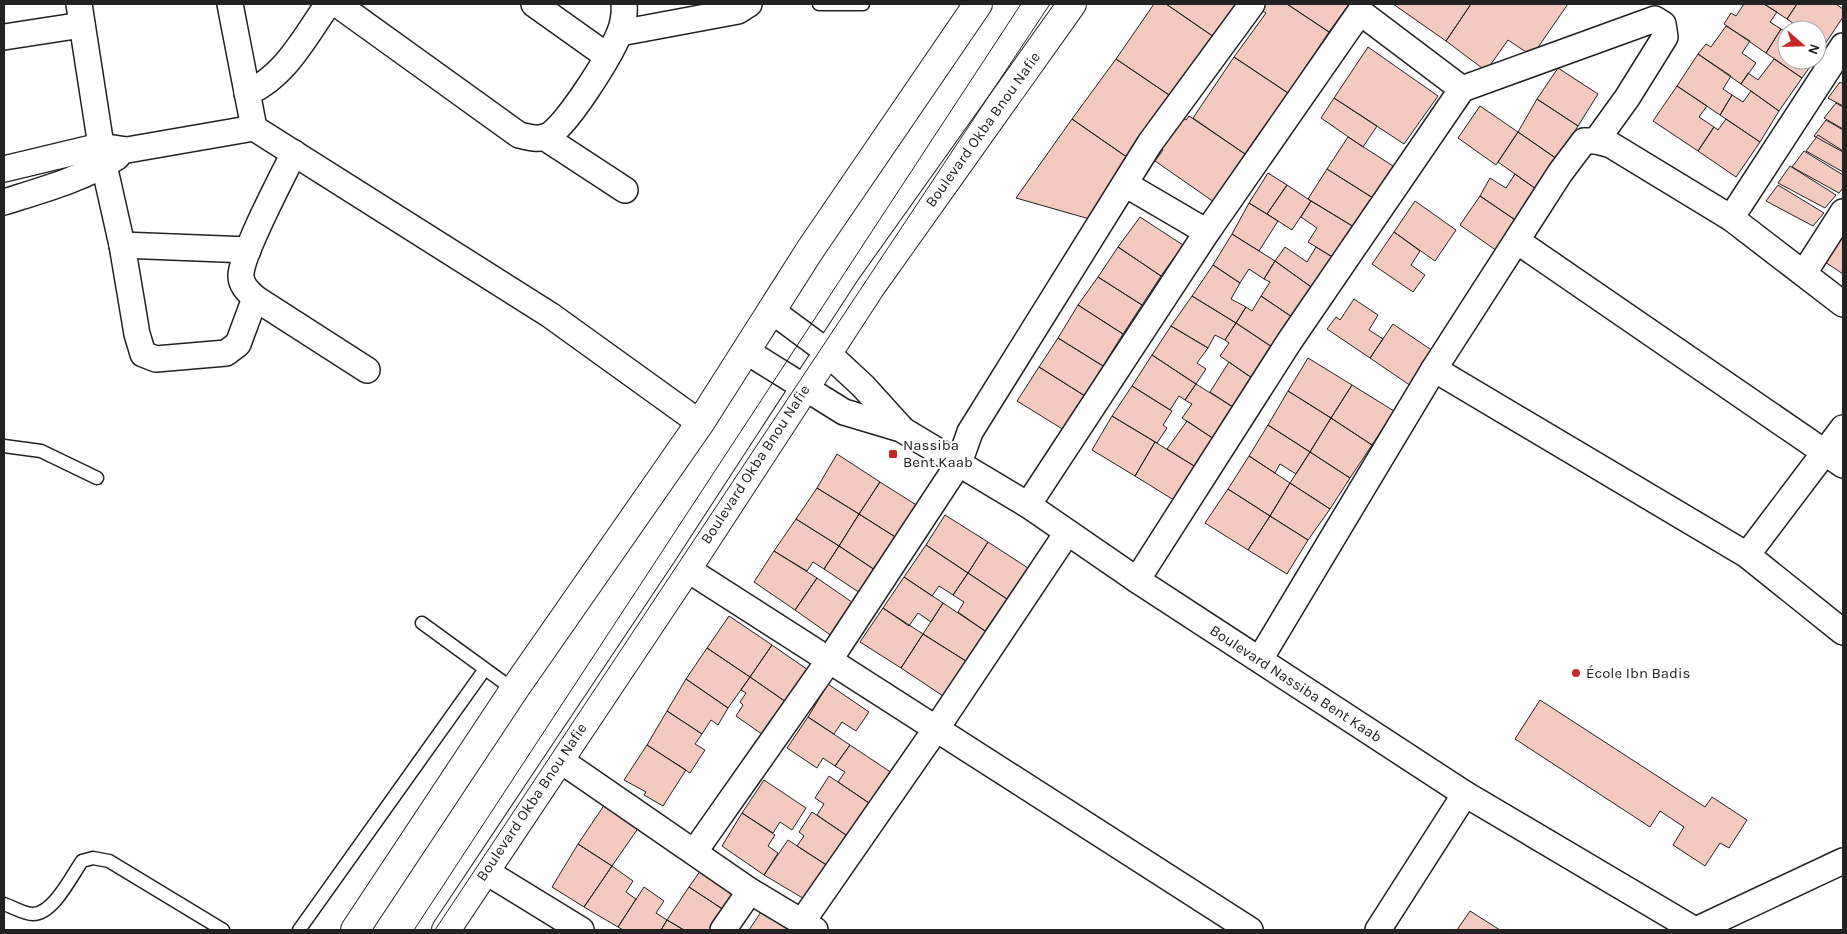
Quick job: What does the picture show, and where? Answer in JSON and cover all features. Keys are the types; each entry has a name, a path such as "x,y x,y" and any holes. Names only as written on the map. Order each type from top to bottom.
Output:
{"main road":[{"path":"355,930 514,690 700,423 810,250 978,4"},
{"name":"Boulevard Okba Bnou Nafie","path":"446,930 687,569 870,288 1072,4"}],"street":[{"path":"230,4 254,128"},
{"path":"246,93 262,87 278,74 328,4"},
{"path":"337,4 519,135 531,138 544,137 558,129 607,56 620,33 624,4"},
{"path":"534,4 607,56"},
{"path":"620,33 738,10 749,4"},
{"path":"695,851 830,659 959,463 970,432 1150,143 1252,4"},
{"path":"1028,505 1207,232 1360,12 1462,89"},
{"path":"4,37 80,15 102,156 122,245 137,334 143,354 156,359 226,353 238,344 255,298"},
{"path":"1137,580 1288,342 1462,89 1655,19 1663,24 1664,37 1627,98 1596,141"},
{"path":"1731,218 1843,46"},
{"path":"4,169 102,156 254,128 550,315 700,423"},
{"path":"544,137 625,190"},
{"path":"1260,659 1434,369 1573,154 1584,142 1596,141 1611,146 1731,218 1843,304"},
{"path":"294,153 248,250 240,275 244,286 255,298 367,370"},
{"path":"4,202 52,187 102,156"},
{"path":"1125,184 1207,232"},
{"path":"1804,274 1843,212"},
{"path":"1517,241 1834,459"},
{"path":"122,245 248,250"},
{"name":"Boulevard Nassiba Bent Kaab","path":"772,311 828,354 863,386 901,429"},
{"name":"Boulevard Nassiba Bent Kaab","path":"746,351 844,412 901,429 1028,505 1137,580 1465,794 1695,930"},
{"path":"1434,369 1747,555 1843,632"},
{"path":"1747,555 1834,459 1843,428"},
{"path":"560,760 695,851 750,891 809,926 936,729 1068,533"},
{"path":"687,569 1250,930"},
{"path":"1378,930 1465,794"},
{"path":"1695,930 1843,861"},
{"path":"485,871 581,930"},
{"path":"723,930 750,891"}],"lane":[{"path":"819,4 863,4"},
{"path":"4,446 42,451 97,478"},
{"path":"422,623 514,690"},
{"path":"299,930 485,669"},
{"path":"4,904 31,914 42,913 50,908 82,861 93,858 109,861 223,930"}],"building":[{"path":"1154,4 1166,4 1214,37 1172,97 1116,59"},
{"path":"1166,4 1236,4 1214,37"},
{"path":"1263,4 1287,4 1329,32 1288,93 1234,57 1266,13 1259,9"},
{"path":"1287,4 1349,4 1329,32"},
{"path":"1393,4 1471,4 1446,41"},
{"path":"1471,4 1568,4 1532,56 1508,40 1486,71 1446,41"},
{"path":"1744,4 1764,4 1777,12 1770,22 1777,26 1777,35 1766,53 1724,24 1731,13 1736,16"},
{"path":"1764,4 1797,4 1787,19"},
{"path":"1797,4 1836,4 1843,9 1843,17 1827,41 1827,20 1787,19"},
{"path":"1726,26 1750,41 1742,53 1756,63 1741,84 1698,54 1706,44 1711,47"},
{"path":"1777,35 1777,61 1766,53"},
{"path":"1368,47 1438,96 1404,144 1334,98"},
{"path":"1698,54 1731,76 1723,89 1732,95 1720,115 1677,86"},
{"path":"1234,57 1288,93 1245,154 1193,118"},
{"path":"1116,59 1172,97 1131,160 1072,119"},
{"path":"1774,59 1777,61 1777,70 1790,70 1802,78 1779,111 1741,84 1748,73 1758,80"},
{"path":"1558,68 1598,94 1578,126 1537,99"},
{"path":"1790,70 1808,70 1802,78"},
{"path":"1840,82 1843,84 1843,106 1828,98"},
{"path":"1677,86 1707,106 1699,117 1714,127 1698,151 1653,121"},
{"path":"1751,91 1779,111 1760,142 1720,115 1732,95 1743,102"},
{"path":"1334,98 1377,126 1363,147 1321,118"},
{"path":"1537,99 1578,126 1557,159 1518,132"},
{"path":"1836,103 1843,107 1843,129 1824,118"},
{"path":"1480,106 1518,132 1496,165 1458,138"},
{"path":"1178,115 1186,120 1189,116 1245,154 1214,202 1155,161 1163,150 1157,146"},
{"path":"1072,119 1131,160 1093,220 1016,198"},
{"path":"1726,119 1760,142 1736,177 1698,151 1714,127 1718,130"},
{"path":"1826,120 1843,130 1843,152 1814,136"},
{"path":"1518,132 1557,159 1536,189 1498,162"},
{"path":"1818,135 1843,151 1843,172 1806,151"},
{"path":"1348,137 1393,166 1373,198 1327,169"},
{"path":"1804,151 1843,175 1843,188 1839,193 1792,167"},
{"path":"1790,166 1836,195 1825,208 1778,183"},
{"path":"1327,169 1373,198 1354,227 1308,199"},
{"path":"1268,173 1287,185 1267,214 1249,203"},
{"path":"1515,174 1536,189 1521,224 1480,196 1490,178 1506,188"},
{"path":"1287,185 1311,201 1292,230 1267,214"},
{"path":"1778,185 1824,213 1813,226 1766,201"},
{"path":"1480,196 1517,221 1497,251 1460,225"},
{"path":"1311,201 1354,227 1334,258 1308,242 1317,228 1301,217"},
{"path":"1415,201 1456,230 1435,261 1394,232"},
{"path":"1249,203 1278,221 1259,251 1232,234"},
{"path":"1140,217 1183,245 1161,276 1118,247"},
{"path":"1843,225 1843,274 1819,258"},
{"path":"1394,232 1420,251 1411,265 1425,275 1413,292 1372,264"},
{"path":"1232,234 1275,261 1264,279 1249,269 1240,283 1213,265"},
{"path":"1118,247 1161,276 1142,305 1098,277"},
{"path":"1285,247 1307,262 1316,247 1334,258 1314,289 1275,261"},
{"path":"1275,261 1314,289 1295,319 1261,296 1270,282 1264,279"},
{"path":"1213,265 1240,283 1231,299 1246,307 1236,323 1192,296"},
{"path":"1098,277 1142,305 1123,334 1078,305"},
{"path":"1192,296 1236,323 1225,340 1215,335 1208,348 1171,326"},
{"path":"1261,296 1295,319 1275,349 1236,323 1246,307 1252,311"},
{"path":"1354,299 1378,315 1369,330 1383,339 1370,358 1327,329 1336,317 1340,320"},
{"path":"1078,305 1123,334 1103,366 1058,338"},
{"path":"1236,323 1275,349 1255,380 1220,356 1229,343 1225,340"},
{"path":"1393,324 1433,351 1411,386 1370,358"},
{"path":"1171,326 1208,348 1197,363 1206,369 1196,384 1152,355"},
{"path":"1058,338 1103,366 1085,396 1039,367"},
{"path":"1152,355 1196,384 1185,400 1179,396 1170,410 1132,386"},
{"path":"1308,358 1352,385 1331,418 1288,391"},
{"path":"1229,362 1255,380 1236,409 1210,392"},
{"path":"1039,367 1085,396 1064,430 1017,401"},
{"path":"1196,384 1236,409 1217,441 1182,418 1192,404 1185,400"},
{"path":"1352,385 1394,411 1372,445 1331,418"},
{"path":"1132,386 1172,411 1163,425 1167,428 1157,443 1112,416"},
{"path":"1288,391 1331,418 1310,452 1268,425"},
{"path":"1112,416 1155,442 1135,476 1092,450"},
{"path":"1331,418 1372,445 1350,478 1310,452"},
{"path":"1187,421 1217,441 1199,469 1167,449"},
{"path":"1268,425 1310,452 1296,474 1280,464 1275,473 1249,456"},
{"path":"1155,442 1199,469 1177,502 1135,476"},
{"path":"1310,452 1350,478 1330,509 1290,483"},
{"path":"837,454 880,482 859,514 817,488"},
{"path":"1249,456 1290,483 1270,516 1228,489"},
{"path":"880,482 921,508 900,540 859,514"},
{"path":"1290,483 1330,509 1308,540 1270,516"},
{"path":"817,488 859,514 839,546 796,519"},
{"path":"1228,489 1270,516 1248,550 1205,523"},
{"path":"859,514 900,540 878,572 839,546"},
{"path":"945,515 988,542 968,573 926,545"},
{"path":"1270,516 1308,540 1287,574 1248,550"},
{"path":"796,519 839,546 824,569 813,562 807,571 774,551"},
{"path":"988,542 1028,568 1007,599 968,573"},
{"path":"926,545 968,573 953,595 939,586 932,596 904,577"},
{"path":"839,546 878,572 863,595 824,569"},
{"path":"774,551 817,578 795,610 754,582"},
{"path":"968,573 1007,599 985,631 958,612 964,602 953,595"},
{"path":"904,577 943,603 931,622 918,613 909,626 883,608"},
{"path":"817,578 859,607 836,639 795,610"},
{"path":"943,603 988,633 969,663 923,634"},
{"path":"883,608 923,634 901,668 860,642"},
{"path":"729,616 772,645 750,677 707,648"},
{"path":"923,634 969,663 946,698 901,668"},
{"path":"772,645 811,672 789,704 750,677"},
{"path":"707,648 750,677 728,708 686,679"},
{"path":"750,677 789,704 766,737 736,716 743,705 740,702 746,693 741,690"},
{"path":"686,679 728,708 718,725 711,720 702,734 667,711"},
{"path":"828,684 869,712 856,731 842,722 834,734 808,717"},
{"path":"1540,700 1705,807 1712,797 1747,820 1729,848 1720,843 1705,866 1673,845 1684,827 1660,811 1650,827 1515,739"},
{"path":"667,711 702,734 695,744 705,750 690,773 647,745"},
{"path":"808,717 850,745 835,766 823,758 817,768 787,748"},
{"path":"647,745 686,770 663,806 644,795 646,792 624,780"},
{"path":"850,745 892,773 872,805 838,782 845,772 835,766"},
{"path":"829,776 872,805 849,837 817,815 824,804 815,798"},
{"path":"764,780 806,808 792,830 780,822 773,833 742,813"},
{"path":"605,804 639,827 612,866 578,844"},
{"path":"812,812 849,837 828,866 797,846 804,836 799,832"},
{"path":"742,813 775,835 768,846 778,853 764,875 722,846"},
{"path":"788,840 828,866 806,900 764,875"},
{"path":"578,844 612,866 584,907 552,887"},
{"path":"612,866 633,881 626,892 636,899 618,927 584,907"},
{"path":"703,867 738,890 724,910 689,887"},
{"path":"644,887 664,901 656,913 667,920 661,930 623,930 618,927"},
{"path":"689,887 724,910 711,930 684,930 667,920"},
{"path":"763,909 795,930 749,930"},
{"path":"1470,911 1500,930 1457,930"},
{"path":"667,920 684,930 661,930"}],"tram line":[{"path":"414,930 1021,4"},
{"path":"435,930 1050,4"}],"place":[{"name":"Nassiba Bent Kaab","path":"893,454"},
{"name":"École Ibn Badis","path":"1576,673"}]}
